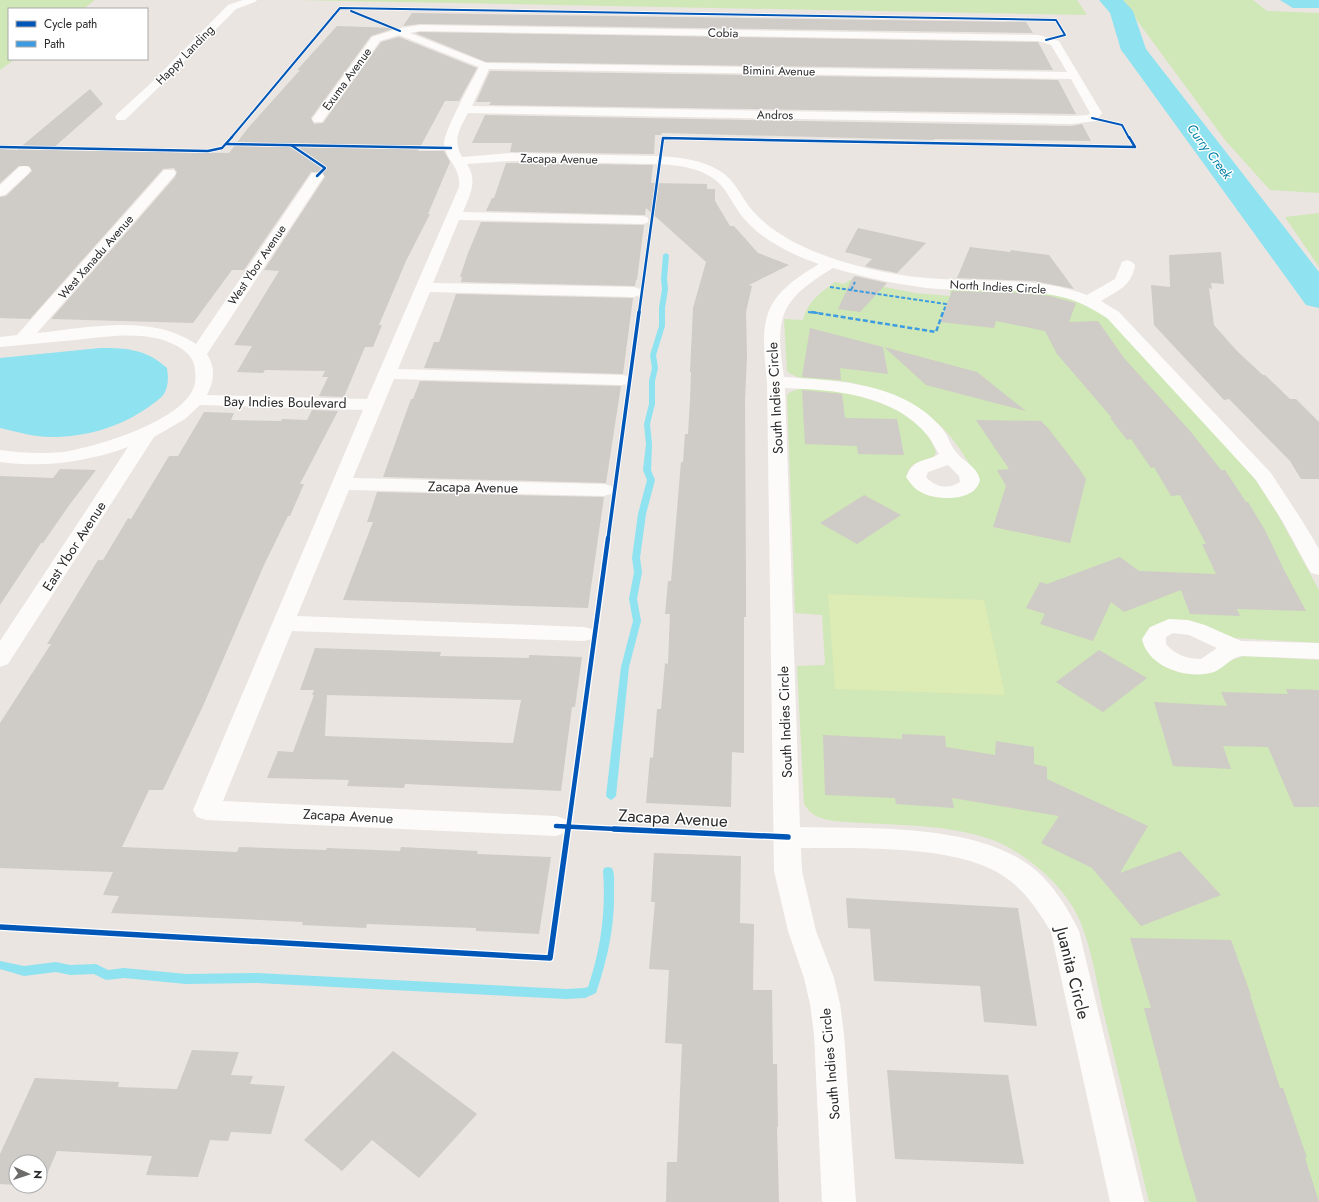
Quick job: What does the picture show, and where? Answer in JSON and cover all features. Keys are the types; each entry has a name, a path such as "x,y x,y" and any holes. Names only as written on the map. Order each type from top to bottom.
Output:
{"street":[{"name":"Happy Landing","path":"121,117 153,87 232,7 252,0"},
{"name":"Cobia","path":"400,31 428,28 1022,38 1046,40 1055,44 1074,76"},
{"path":"400,31 408,36 485,66"},
{"name":"Exuma Avenue","path":"318,119 373,43 381,36 400,31"},
{"name":"Bimini Avenue","path":"485,66 1074,76"},
{"name":"Zacapa Avenue","path":"485,66 450,138 451,148 465,170 467,180 454,216 386,374 206,810 556,826"},
{"name":"Andros","path":"464,109 1087,119 1095,116 1095,111 1074,76"},
{"name":"Zacapa Avenue","path":"458,161 491,157 661,161"},
{"name":"North Indies Circle","path":"661,161 689,164 716,174 730,186 754,221 766,231 799,250 831,263 915,282 952,285 1027,286 1061,292 1088,301 1113,315 1251,462 1283,505 1319,568"},
{"path":"0,192 24,170"},
{"name":"West Xanadu Avenue","path":"22,340 169,173"},
{"name":"West Ybor Avenue","path":"198,354 317,176"},
{"path":"454,216 642,220"},
{"name":"South Indies Circle","path":"831,263 794,287 778,306 771,327 776,382 788,871 794,902 802,931 819,978 826,1011 830,1042 839,1202"},
{"path":"1088,301 1121,282 1126,274 1127,265"},
{"path":"423,287 634,292"},
{"path":"0,342 113,331 142,331 161,334 179,340 198,354 203,360 206,369 206,379 200,394 184,411 168,422 147,433 107,448 78,455 46,459 0,456"},
{"path":"386,374 622,380"},
{"path":"776,382 838,386 871,394 896,403 916,414 932,427 949,456"},
{"name":"Bay Indies Boulevard","path":"200,394 376,398"},
{"name":"East Ybor Avenue","path":"0,659 147,433"},
{"name":"Zacapa Avenue","path":"341,484 604,490"},
{"path":"283,623 584,634"},
{"path":"1239,648 1319,651"},
{"name":"Juanita Circle","path":"788,836 933,842 965,848 990,856 1012,867 1028,878 1044,894 1056,911 1065,931 1127,1202"}],"green space":[{"path":"0,0 95,0 84,8 8,8 8,60 14,60 0,70"},
{"path":"297,0 1077,0 1087,15 345,1"},
{"path":"1122,0 1253,0 1267,11 1319,13 1319,193 1270,190 1225,140"},
{"path":"1319,213 1319,267 1285,217"},
{"path":"850,280 915,293 950,296 950,288 1015,289 1048,293 1091,307 1102,314 1109,319 1244,465 1277,513 1319,590 1319,643 1234,638 1150,628 1146,632 1145,644 1200,674 1209,673 1218,669 1229,661 1244,656 1319,660 1319,1202 1149,1202 1085,933 1074,909 1059,888 1038,867 1026,858 1014,850 990,839 932,827 834,821 813,814 804,804 797,666 825,665 822,615 795,613 787,395 796,390 810,388 846,393 882,404 906,415 924,431 934,446 936,452 934,457 920,461 909,469 907,474 908,479 919,491 929,495 941,496 964,494 974,491 978,481 959,448 948,434 936,421 907,402 891,394 860,385 840,381 805,379 792,375 787,371 784,319 803,320 811,303 820,294 835,282 844,284"},
{"path":"828,594 984,600 1005,695 835,689"}],"water":[{"path":"1280,0 1319,0 1319,8 1293,8"},
{"path":"100,348 128,349 144,353 159,362 167,368 168,383 164,394 150,406 127,420 90,433 65,437 45,437 0,428 0,358"}],"building":[{"path":"412,13 1026,22 1033,33 420,24 403,26"},
{"path":"337,26 396,28 371,36 311,118 314,124 323,123 381,42 399,37 477,68 459,101 445,101 418,151 444,151 450,162 428,214 430,214 406,261 379,325 382,325 373,347 365,347 344,397 319,396 328,377 322,377 325,371 265,370 263,373 237,372 252,346 234,345 279,271 264,270 325,177 322,172 311,172 244,270 232,270 193,323 51,319 175,177 177,172 174,168 163,169 30,319 0,318 0,197 6,196 32,171 29,166 19,166 0,183 0,149 17,150 90,89 103,104 51,150 229,153 248,128 300,70 297,70"},
{"path":"415,33 1038,42 1053,70 486,62"},
{"path":"490,71 1058,80 1076,114 489,105 491,102 476,102"},
{"path":"485,115 1072,126 1082,124 1091,141 934,140 662,133 661,135 655,135 654,154 510,152 512,143 472,143"},
{"path":"506,163 653,165 651,183 707,184 707,189 715,189 715,201 730,226 734,226 758,253 789,265 749,285 752,286 746,312 746,617 744,617 744,753 732,752 731,807 646,803 650,757 653,758 657,709 661,709 665,663 668,664 670,614 665,614 668,581 671,581 681,462 683,462 685,434 688,434 693,308 706,262 646,208 645,215 486,211 492,198 494,198"},
{"path":"481,222 644,225 635,286 461,282 462,277 460,277 468,253"},
{"path":"858,228 926,243 897,273 868,267 865,266 872,259 845,252"},
{"path":"970,247 1049,255 1074,289 1034,281 957,278"},
{"path":"1221,252 1224,284 1211,283 1212,289 1209,288 1214,325 1237,351 1290,399 1296,399 1319,422 1319,479 1301,479 1290,461 1229,399 1224,400 1154,325 1151,285 1170,287 1169,255"},
{"path":"855,276 887,283 860,312 838,309 852,279"},
{"path":"952,291 1019,293 1050,296 1076,303 1069,322 1098,321 1124,358 1191,432 1221,470 1225,470 1246,502 1248,502 1265,530 1306,611 1237,609 1240,616 1190,614 1181,590 1124,612 1111,602 1093,641 1040,624 1045,614 1026,608 1040,582 1047,584 1120,557 1139,571 1216,574 1202,544 1206,544 1180,495 1171,496 1154,467 1151,468 1131,439 1127,440 1110,418 1112,418 1057,354 1045,331 996,321 994,328 940,322"},
{"path":"456,294 633,298 623,374 424,368 434,342 439,342"},
{"path":"810,328 883,347 888,374 840,368 841,380 802,377"},
{"path":"884,347 977,372 1026,411 926,385"},
{"path":"420,381 621,386 606,483 383,477 411,399 413,399"},
{"path":"802,390 842,394 845,418 897,419 904,455 858,454 857,446 805,444"},
{"path":"312,410 338,411 300,484 304,484 290,516 288,516 264,565 203,706 163,790 149,790 122,847 237,852 239,847 400,851 401,847 478,851 477,854 551,857 539,934 476,931 476,928 367,924 366,928 302,925 303,922 111,913 119,896 103,895 113,872 0,868 0,723 51,644 47,644 98,560 103,560 128,518 131,519 169,456 178,456 204,412 234,413 231,420 281,421 282,419 307,420"},
{"path":"976,420 1041,421 1078,467 1086,479 1070,543 993,527 1006,486 997,470 1009,469"},
{"path":"60,469 96,470 43,543 41,543 0,605 0,476 53,478"},
{"path":"377,492 604,497 588,608 343,600 373,522 367,522"},
{"path":"864,495 901,515 857,544 820,523"},
{"path":"315,648 441,652 440,656 529,658 529,655 582,657 575,707 572,707 561,791 405,784 404,788 347,786 349,780 267,778 278,751 293,752 314,695 312,695 314,690 300,690","holes":["327,695 521,700 513,743 325,736"]},
{"path":"1099,650 1147,678 1103,712 1056,682"},
{"path":"1286,689 1319,690 1319,807 1294,807 1268,747 1223,746 1231,769 1173,766 1154,702 1227,706 1221,692 1288,694"},
{"path":"902,734 945,736 946,747 995,755 996,741 1034,747 1034,764 1047,767 1047,779 1148,826 1120,873 1180,851 1221,895 1141,926 1092,868 1041,843 1059,816 952,798 954,808 896,804 895,798 825,795 823,735 902,739"},
{"path":"654,853 741,856 740,923 754,924 753,990 772,990 773,1064 777,1064 779,1202 666,1202 667,1162 677,1162 682,1044 665,1043 669,970 649,969 655,902 651,902"},
{"path":"846,898 1018,908 1037,1026 984,1022 980,986 874,981 870,929 848,928"},
{"path":"1130,938 1231,940 1251,995 1280,1088 1283,1088 1307,1158 1305,1158 1319,1202 1197,1202 1182,1152 1144,1008 1151,1008"},
{"path":"192,1050 239,1052 231,1075 253,1076 250,1084 285,1086 271,1134 231,1132 228,1141 210,1140 198,1177 146,1175 152,1156 57,1151 48,1172 48,1154 8,1154 8,1184 0,1184 0,1154 35,1078 119,1082 118,1087 177,1089"},
{"path":"393,1051 477,1114 419,1178 372,1140 342,1171 304,1140"},
{"path":"887,1070 1008,1075 1024,1164 895,1159"}],"waterway":[{"name":"Curry Creek","path":"1110,0 1121,11 1134,50 1319,297"},
{"path":"611,796 625,667 637,621 633,599 638,572 636,558 642,514 651,480 647,470 649,444 647,424 652,404 652,381 655,368 653,355 662,326 666,255"},
{"path":"0,965 24,971 56,967 70,970 96,969 106,975 124,973 186,979 257,978 566,994 585,993 592,990 597,976 607,931 609,901 608,871"}],"marked path":[{"path":"851,290 855,282"},
{"path":"808,312 936,332 946,304 830,287"}],"cycle path":[{"path":"0,147 208,151 222,148 340,8 1056,20 1065,35 1046,40"},
{"path":"351,11 400,31"},
{"path":"0,927 550,958 663,138 1135,147 1122,125 1092,118"},
{"path":"226,144 451,148"},
{"path":"291,145 325,168 317,176"},
{"path":"556,826 788,837"}]}
